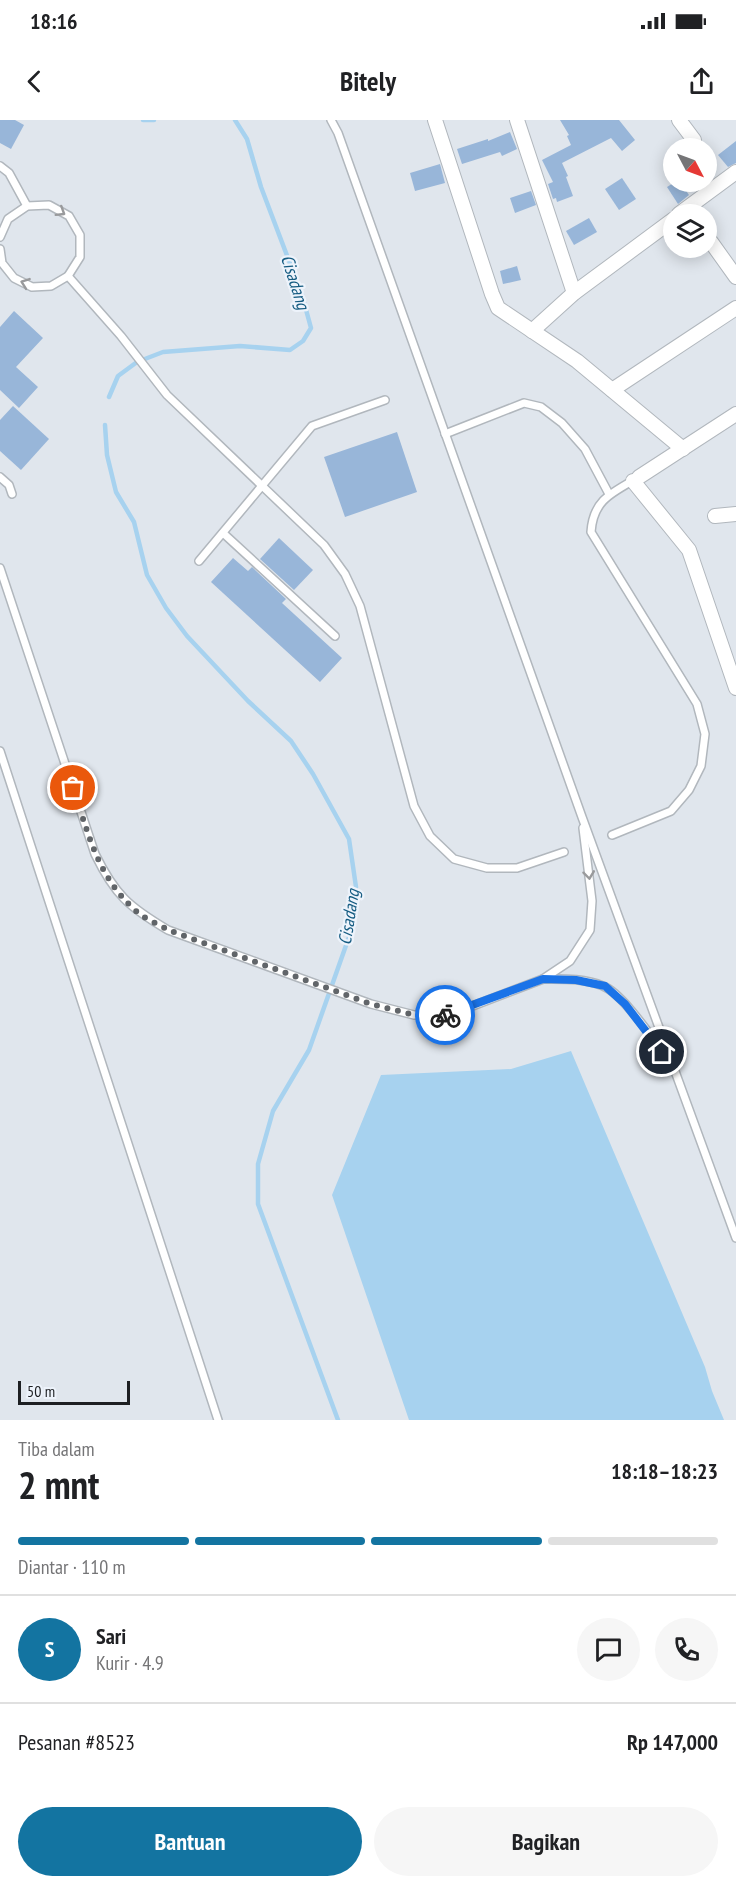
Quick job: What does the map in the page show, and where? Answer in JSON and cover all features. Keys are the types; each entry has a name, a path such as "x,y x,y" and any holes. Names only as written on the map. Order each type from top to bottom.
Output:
{"street":[{"path":"435,120 498,308 577,361 683,449"},
{"path":"517,120 574,293"},
{"path":"679,120 692,138"},
{"path":"696,204 736,172"},
{"path":"532,331 574,293 663,227"},
{"path":"717,251 736,278"},
{"path":"612,390 736,308"},
{"path":"736,414 636,479 689,550 736,688"},
{"path":"715,516 736,514"}],"lane":[{"path":"331,120 338,134 582,817 736,1238"},
{"path":"0,166 9,173 27,206"},
{"path":"0,237 8,219 27,206 50,205 69,216 80,235 80,257 68,276 51,286 32,287 14,278 1,264 0,249"},
{"path":"68,276 121,336 167,395 324,545 345,574 360,606 414,806 430,836 454,859 487,868 518,868 564,852"},
{"path":"199,561 312,426 385,400"},
{"path":"445,434 524,403 541,407 562,423 585,449 609,494"},
{"path":"0,477 9,485 12,494"},
{"path":"612,835 671,811 689,790 701,766 705,734 697,704 591,532 592,515 609,494 636,479"},
{"path":"223,533 335,636"},
{"path":"0,568 95,854 109,882 137,912 168,930 371,1004 414,1015 449,1016 543,979 570,961 590,930 592,901 582,817"},
{"path":"0,750 218,1420"},
{"path":"543,979 576,980 605,986 625,1004 674,1068"}],"water":[{"path":"571,1051 705,1367 724,1420 409,1420 332,1195 381,1075 511,1069"}],"building":[{"path":"0,120 15,120 24,125 11,149 0,143"},
{"path":"560,120 619,120 635,140 622,151 611,138 562,163 573,196 557,202 556,198 553,199 548,184 553,182 542,160 571,145 567,136 569,135"},
{"path":"510,132 517,149 502,156 500,152 462,164 457,149 488,139 488,141"},
{"path":"736,141 736,163 728,167 718,155"},
{"path":"440,164 445,183 415,191 410,173"},
{"path":"622,178 636,199 619,210 605,189"},
{"path":"531,191 536,205 515,213 510,198"},
{"path":"670,192 687,192 689,195 678,204"},
{"path":"589,218 597,232 574,245 566,231"},
{"path":"517,266 521,280 503,284 500,271"},
{"path":"14,311 43,338 16,367 38,387 19,408 0,390 0,327"},
{"path":"13,406 49,439 21,470 0,451 0,420"},
{"path":"397,432 417,492 345,517 324,457"},
{"path":"279,538 313,570 294,590 260,559"},
{"path":"233,558 248,571 252,567 286,599 282,603 342,658 320,682 211,582"}],"waterway":[{"name":"Cisadang","path":"143,120 154,120"},
{"name":"Cisadang","path":"109,397 118,376 137,362 163,352 240,346 290,350 303,341 311,328 302,295 261,187 247,139 235,120"},
{"name":"Cisadang","path":"105,425 107,455 116,492 134,522 147,575 166,608 187,636 248,701 291,741 313,774 349,839 356,887 349,937 309,1050 273,1111 258,1164 258,1204 338,1420"}],"way so far":[{"path":"73,788 95,854 109,882 137,912 168,930 371,1004 414,1015 445,1015"}],"route":[{"path":"445,1015 449,1016 543,979 576,980 605,986 625,1004 662,1052"}]}
